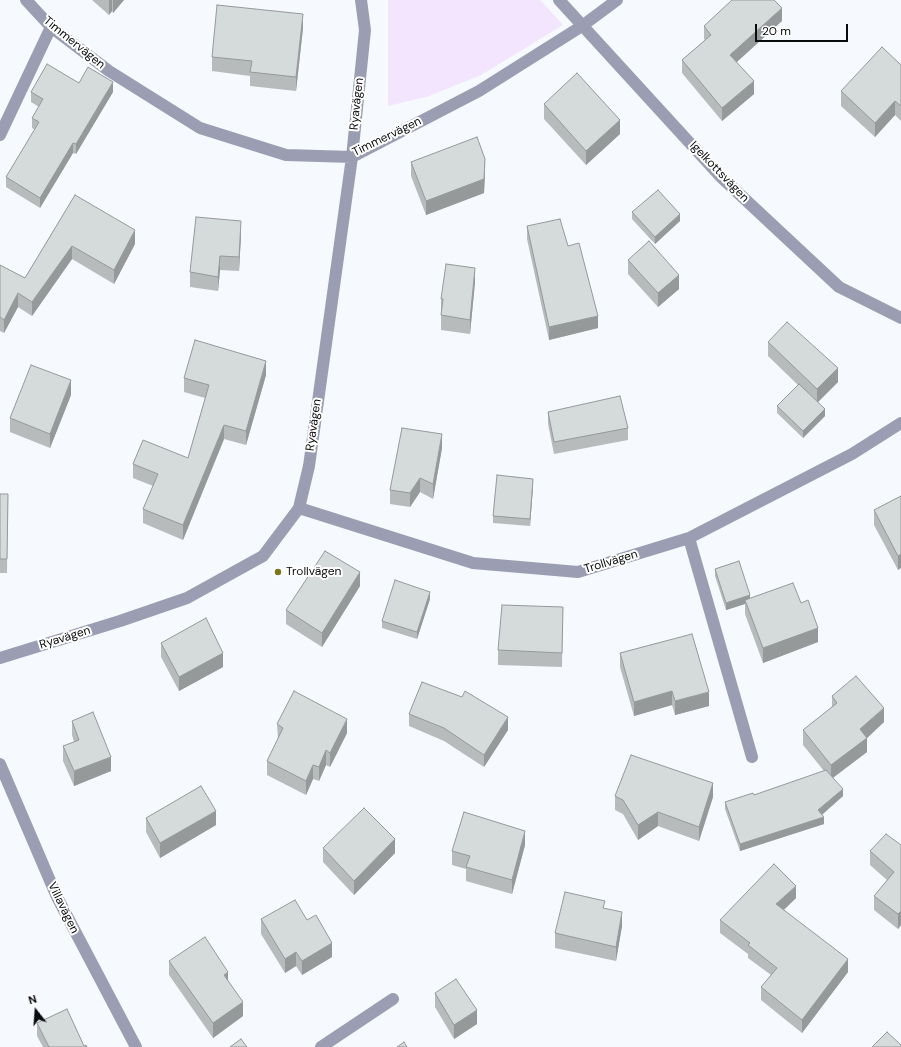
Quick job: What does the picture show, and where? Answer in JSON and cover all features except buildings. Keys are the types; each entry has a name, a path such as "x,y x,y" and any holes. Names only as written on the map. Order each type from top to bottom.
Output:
{"street":[{"name":"Timmervägen","path":"26,0 50,27 109,72 200,128 286,155 352,156 479,91 582,26 617,0"},
{"name":"Ryavägen","path":"0,658 120,621 187,598 263,556 299,508 309,466 352,156 365,30 361,0"},
{"name":"Igelkottsvägen","path":"559,0 720,176 839,287 901,318"},
{"path":"0,134 50,27"},
{"name":"Trollvägen","path":"299,508 473,563 578,572 689,538 852,454 901,423"},
{"path":"689,538 752,757"},
{"name":"Villavägen","path":"0,764 57,897 136,1047"},
{"path":"321,1047 393,999"}],"shaded area":[{"path":"388,0 540,0 563,25 481,75 426,97 388,106"}],"place":[{"name":"Trollvägen","path":"278,572"}]}
